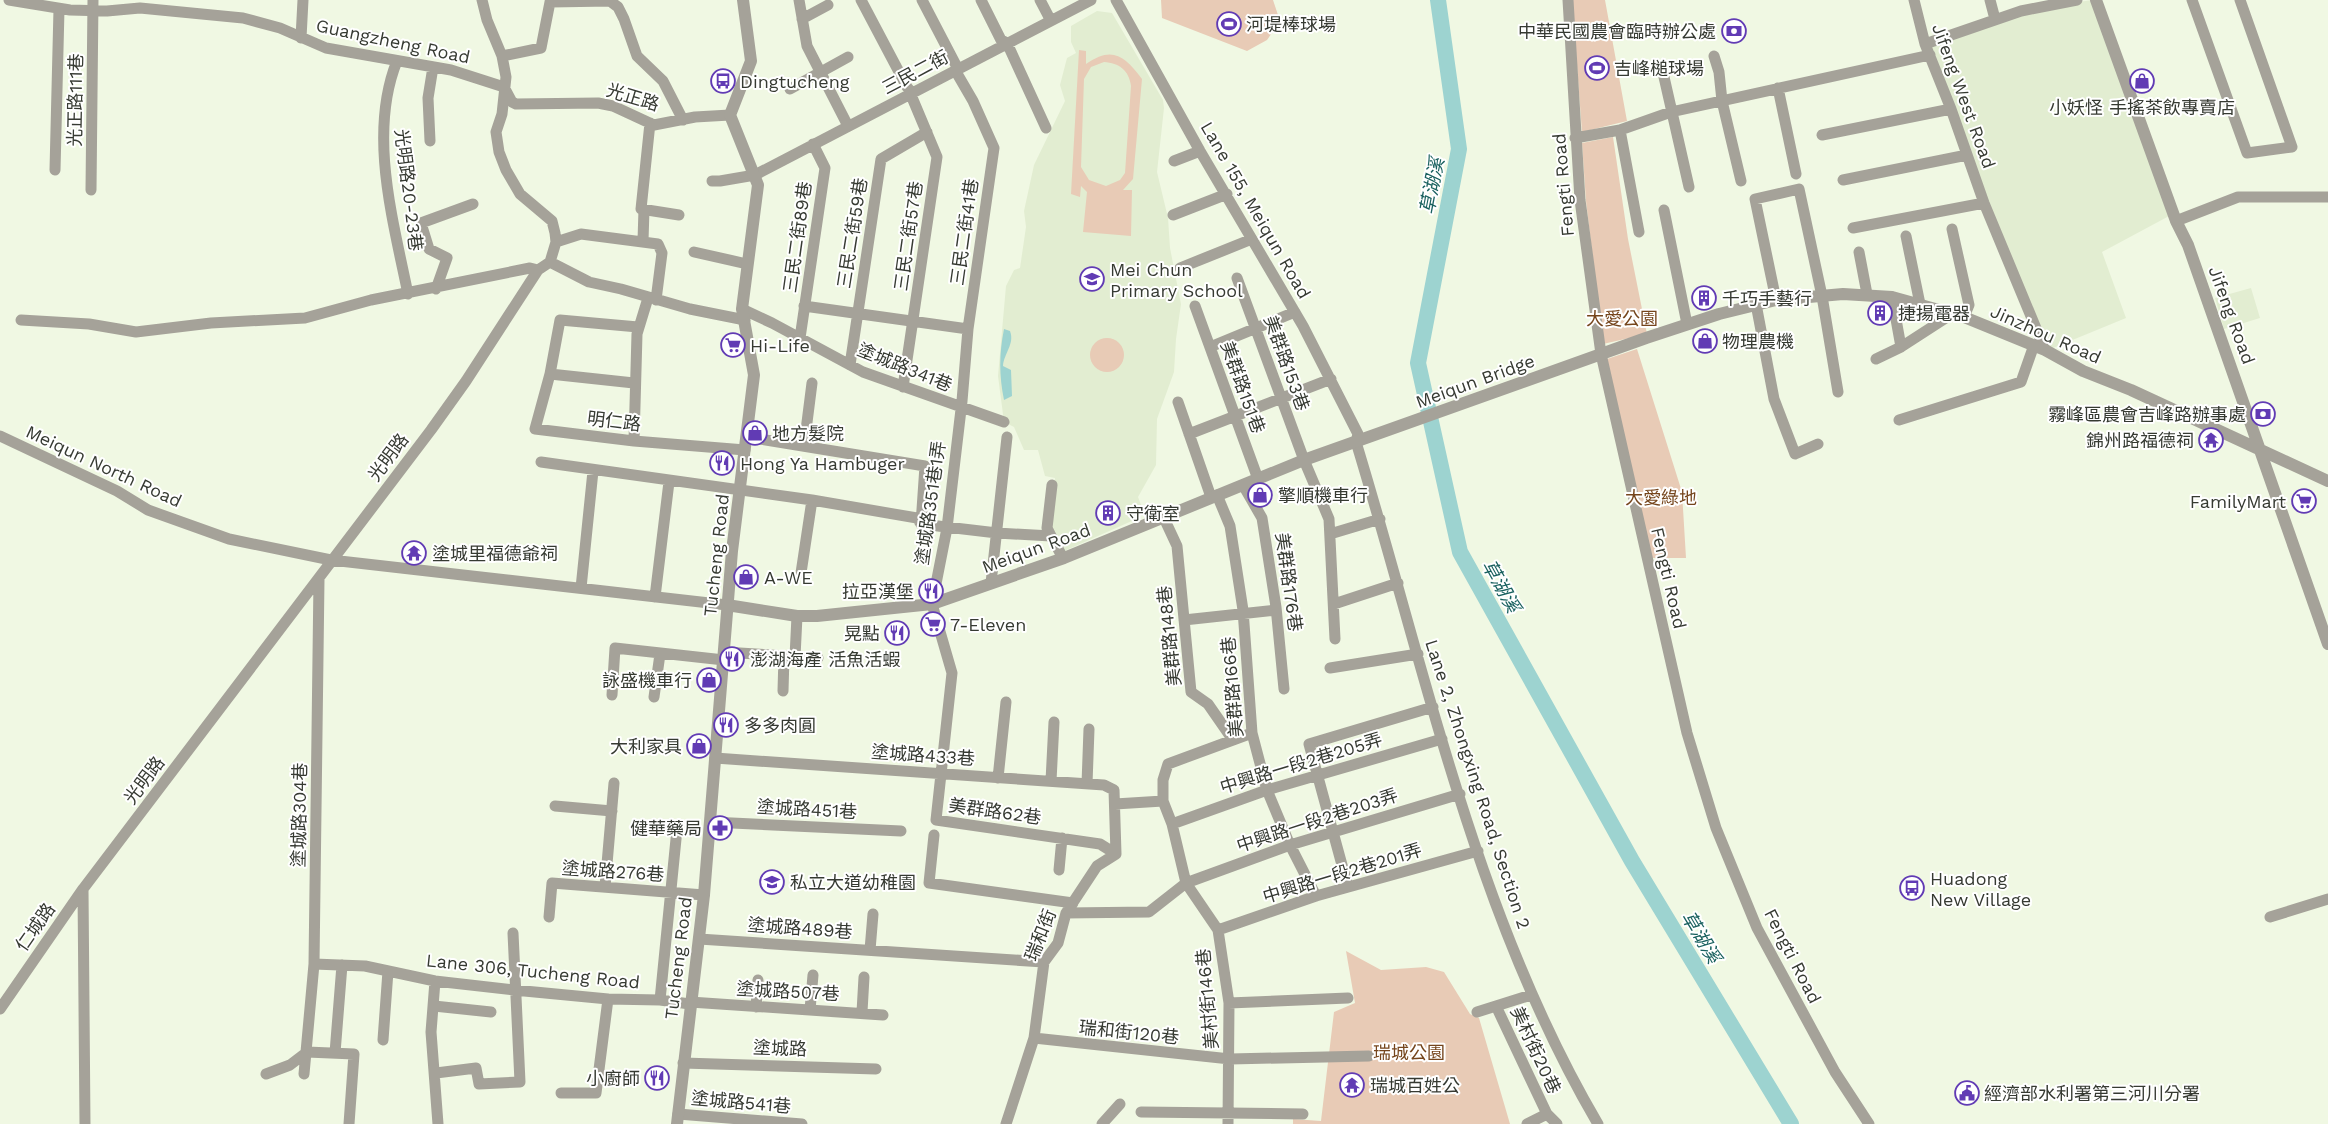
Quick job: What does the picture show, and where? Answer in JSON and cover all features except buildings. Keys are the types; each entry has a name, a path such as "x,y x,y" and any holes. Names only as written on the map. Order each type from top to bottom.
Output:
{"street":[{"name":"Guangzheng Road","path":"9,0 37,3 59,9 140,4 244,18 280,28 326,48 433,67 481,78 504,87"},
{"path":"301,38 303,0"},
{"path":"22,320 89,324 136,332 210,323 305,318 371,300 530,268 538,270 550,262 556,242 552,221 520,194 506,170 496,139 502,114 506,77 502,56 486,20 482,0"},
{"path":"730,115 751,61 743,0"},
{"path":"799,0 807,46 848,126"},
{"name":"三民二街57巷","path":"861,0 906,87 912,94 937,156 914,321 902,387"},
{"name":"三民二街41巷","path":"922,0 973,101 994,148 968,329 961,407"},
{"path":"980,0 1001,40 1007,43 1046,128"},
{"path":"1040,0 1051,21"},
{"name":"三民二街","path":"716,184 755,175 1091,0"},
{"name":"Lane 155, Meiqun Road","path":"1116,0 1200,150 1295,312 1358,434 1356,442"},
{"name":"Fengti Road","path":"1568,0 1575,138 1596,356 1686,733 1702,789 1757,928 1835,1072 1869,1124"},
{"name":"Jifeng West Road","path":"1914,0 1925,44 2040,348"},
{"path":"1990,0 1995,19"},
{"path":"1925,44 1995,19 2020,5 2077,0"},
{"name":"Jifeng Road","path":"2096,0 2176,220 2188,245 2247,410 2258,450 2328,644"},
{"path":"2192,0 2247,153 2292,147 2240,0"},
{"path":"502,56 541,48 550,2 610,1 618,7 637,56 663,82 683,120"},
{"path":"802,19 828,5"},
{"name":"光正路111巷","path":"91,190 93,6"},
{"name":"光正路111巷","path":"55,170 59,9"},
{"path":"1575,138 1620,130 1671,112 1930,55"},
{"path":"1714,56 1719,72 1722,101 1741,181"},
{"path":"790,89 848,57"},
{"name":"光明路20-23巷","path":"397,61 389,79 383,110 383,142 392,215 408,294"},
{"path":"430,140 428,98 433,67"},
{"path":"1664,77 1689,187"},
{"name":"光正路","path":"504,87 512,102 516,104 598,103 658,125 683,120 730,115"},
{"path":"1778,88 1796,174"},
{"path":"1822,135 1951,109"},
{"name":"Tucheng Road","path":"678,1119 711,822 727,605 754,375 744,315 747,264 758,185 730,115"},
{"path":"650,123 641,209 680,215"},
{"path":"1620,130 1640,232"},
{"name":"三民二街59巷","path":"850,365 881,160 927,132"},
{"name":"三民二街89巷","path":"800,338 825,168 813,144"},
{"path":"1174,161 1200,150"},
{"path":"1843,180 1967,155"},
{"path":"1776,300 1755,199 1799,189 1822,296 1838,392"},
{"path":"1173,215 1227,194"},
{"path":"2176,220 2238,197 2328,197"},
{"path":"1854,228 1984,203"},
{"path":"436,288 447,258 429,249 421,223 473,204"},
{"path":"643,241 644,209"},
{"path":"1664,210 1687,324"},
{"path":"1876,359 1958,315 1969,305 1952,229"},
{"path":"556,242 581,234 658,244 662,253 652,299 638,327 634,383 634,441"},
{"path":"1906,236 1920,304"},
{"path":"1180,268 1252,239"},
{"path":"694,252 747,264"},
{"path":"1859,252 1867,294"},
{"path":"550,262 559,269 589,282 621,289 652,299 744,315"},
{"name":"光明路","path":"83,889 320,579 331,560 449,405 538,270"},
{"name":"美群路153巷","path":"1237,278 1304,460 1329,519 1335,639"},
{"name":"Jinzhou Road","path":"1596,356 1687,324 1776,300 1867,294 1892,297 1958,315 2040,348 2083,370 2131,390 2328,481"},
{"path":"1892,297 1901,347"},
{"path":"1756,304 1774,399 1794,454 1818,444"},
{"path":"804,306 968,329"},
{"name":"美群路151巷","path":"1195,306 1258,479"},
{"path":"1210,347 1295,312"},
{"name":"塗城路341巷","path":"744,315 800,338 850,365 902,387 1004,422"},
{"path":"634,383 550,374 560,320 638,327"},
{"path":"1899,420 2020,382 2040,348"},
{"name":"Meiqun Bridge","path":"1370,437 1596,356"},
{"name":"明仁路","path":"550,374 535,429 634,441 804,446 925,466 920,524"},
{"path":"1189,434 1331,379"},
{"path":"804,446 812,383"},
{"name":"美群路166巷","path":"1178,402 1214,496 1230,526 1243,614 1252,733 1267,790 1290,845 1316,896"},
{"name":"塗城路351巷1弄","path":"932,604 947,528 961,407"},
{"name":"Meiqun North Road","path":"0,436 117,491 148,510 229,539 331,560 727,605"},
{"path":"992,583 1007,437"},
{"name":"Meiqun Road","path":"727,605 797,616 817,616 932,604 1063,558 1304,460 1370,437"},
{"name":"Lane 2, Zhongxing Road, Section 2","path":"1356,442 1380,519 1442,739 1504,928 1531,995 1554,1044 1598,1124"},
{"path":"541,462 669,482 812,500 917,518 920,524 947,528 1051,536"},
{"path":"581,588 594,471"},
{"path":"655,597 669,482"},
{"path":"1052,485 1047,528 1063,558"},
{"name":"美群路176巷","path":"1243,485 1262,518 1276,610 1284,689"},
{"path":"801,573 812,500"},
{"name":"美群路148巷","path":"1163,516 1177,546 1191,692 1208,704 1233,740"},
{"path":"1330,534 1380,519"},
{"name":"塗城路304巷","path":"304,1074 314,964 320,579"},
{"path":"1334,604 1398,583"},
{"name":"美群路62巷","path":"932,604 952,673 936,820 1100,844 1116,854"},
{"path":"1184,620 1276,610"},
{"path":"783,691 797,616"},
{"path":"612,695 615,648 660,654 818,658"},
{"path":"654,697 660,654"},
{"path":"1330,668 1418,654"},
{"path":"998,778 1006,702"},
{"path":"1348,887 1309,744 1433,707"},
{"path":"1051,781 1054,722"},
{"path":"1087,784 1089,729"},
{"name":"美村街146巷","path":"1229,1119 1229,1003 1218,930 1186,883 1172,824 1163,801 1163,780 1168,764 1252,733"},
{"name":"中興路一段2巷205弄","path":"1172,824 1267,790 1442,739"},
{"name":"塗城路433巷","path":"715,758 1104,785 1114,790 1115,804"},
{"path":"605,887 614,782"},
{"name":"中興路一段2巷203弄","path":"1066,913 1150,912 1186,883 1290,845 1460,794"},
{"path":"1116,854 1115,804 1163,801"},
{"path":"554,806 612,811"},
{"name":"塗城路451巷","path":"711,822 901,831"},
{"path":"660,1000 677,829"},
{"path":"934,835 929,883 1073,903"},
{"path":"1059,870 1062,838"},
{"name":"中興路一段2巷201弄","path":"1218,930 1316,896 1478,852"},
{"name":"瑞和街","path":"1006,1124 1034,1038 1044,962 1058,943 1066,913 1097,866 1116,854"},
{"name":"塗城路276巷","path":"549,917 552,883 704,895"},
{"path":"83,889 85,1124"},
{"name":"仁城路","path":"0,1009 83,889"},
{"path":"2270,917 2328,899"},
{"path":"870,950 873,914"},
{"path":"436,1073 476,1068 480,1084 520,1082 512,933"},
{"name":"塗城路489巷","path":"699,939 1044,962"},
{"name":"Lane 306, Tucheng Road","path":"314,964 365,966 436,981 514,990 608,999 660,1000 690,1003"},
{"path":"335,1053 342,964"},
{"path":"383,1040 388,971"},
{"path":"810,1010 813,975"},
{"path":"862,1012 864,977"},
{"path":"756,1007 758,980"},
{"path":"436,981 432,1054 436,1073 438,1124"},
{"path":"1496,1006 1531,995"},
{"path":"1229,1003 1348,998"},
{"path":"561,1093 596,1093 608,999"},
{"name":"塗城路507巷","path":"690,1003 862,1012 883,1015"},
{"path":"434,1006 491,1012"},
{"name":"美村街20巷","path":"1477,1012 1496,1006 1547,1114 1557,1124"},
{"name":"瑞和街120巷","path":"1034,1038 1230,1059 1369,1056"},
{"path":"266,1074 290,1065 307,1052 354,1054 348,1124"},
{"name":"塗城路","path":"683,1063 876,1069"},
{"path":"1102,1124 1120,1104"},
{"path":"1141,1112 1229,1119 1304,1114"},
{"path":"1527,1124 1547,1114"},
{"name":"塗城路541巷","path":"678,1119 802,1124"}],"shaded area":[{"path":"2092,0 2171,215 2102,252 2126,318 2053,348 2046,345 1987,202 1930,45 2021,11"},
{"name":"Mei Chun Primary School","path":"1097,11 1112,13 1163,100 1164,108 1157,172 1168,218 1170,248 1181,304 1174,372 1157,419 1156,465 1138,497 1143,510 1134,520 1062,552 1051,529 1055,478 1045,476 1038,450 1024,450 1014,427 1004,422 998,376 1006,286 1014,270 1020,268 1026,227 1024,211 1034,165 1065,101 1060,85 1067,58 1076,53 1071,42 1071,26"},
{"path":"2251,288 2260,318 2224,329 2215,298"}],"green space":[{"name":"河堤棒球場","path":"1161,0 1273,0 1280,21 1267,40 1247,51 1162,18"},
{"name":"吉峰槌球場","path":"1572,0 1605,0 1627,121 1582,132"},
{"path":"1079,50 1086,51 1086,64 1103,55 1117,56 1129,64 1142,79 1133,179 1123,190 1132,190 1131,236 1083,232 1087,192 1081,186 1080,197 1071,194","holes":["1104,62 1122,68 1126,72 1131,86 1125,173 1120,180 1106,186 1089,180 1081,167 1084,79 1091,67"]},
{"name":"大愛公園","path":"1613,137 1628,239 1647,334 1603,344 1586,201 1582,143"},
{"path":"1107,338 1114,339 1119,343 1123,348 1123,362 1119,367 1114,371 1107,372 1100,371 1095,367 1091,362 1090,355 1091,348 1095,343 1100,339"},
{"name":"大愛綠地","path":"1637,349 1682,492 1686,558 1652,558 1607,359"},
{"name":"瑞城公園","path":"1346,951 1381,970 1426,967 1444,972 1470,1014 1479,1018 1510,1124 1293,1124 1293,1119 1321,1121 1334,1012 1355,1003"}],"water":[{"path":"1004,329 1010,331 1011,336 1003,366 1011,370 1012,396 1004,400 1000,365"}],"waterway":[{"name":"草湖溪","path":"1438,0 1459,149 1418,363 1460,552 1632,861 1791,1124"}],"place":[{"name":"河堤棒球場","path":"1229,24"},
{"name":"中華民國農會臨時辦公處","path":"1734,31"},
{"name":"吉峰槌球場","path":"1597,68"},
{"name":"Dingtucheng","path":"723,81"},
{"name":"小妖怪 手搖茶飲專賣店","path":"2142,81"},
{"name":"Mei Chun Primary School","path":"1092,279"},
{"name":"千巧手藝行","path":"1704,298"},
{"name":"捷揚電器","path":"1880,313"},
{"name":"物理農機","path":"1705,341"},
{"name":"Hi-Life","path":"733,345"},
{"name":"霧峰區農會吉峰路辦事處","path":"2263,414"},
{"name":"地方髮院","path":"755,433"},
{"name":"錦州路福德祠","path":"2211,440"},
{"name":"Hong Ya Hambuger","path":"722,463"},
{"name":"擎順機車行","path":"1260,495"},
{"name":"FamilyMart","path":"2304,501"},
{"name":"守衛室","path":"1108,513"},
{"name":"塗城里福德爺祠","path":"414,553"},
{"name":"A-WE","path":"746,577"},
{"name":"拉亞漢堡","path":"931,591"},
{"name":"7-Eleven","path":"933,624"},
{"name":"晃點","path":"897,633"},
{"name":"澎湖海產 活魚活蝦","path":"732,659"},
{"name":"詠盛機車行","path":"709,680"},
{"name":"多多肉圓","path":"726,725"},
{"name":"大利家具","path":"699,746"},
{"name":"健華藥局","path":"720,828"},
{"name":"私立大道幼稚園","path":"772,882"},
{"name":"Huadong New Village","path":"1912,888"},
{"name":"小廚師","path":"657,1078"},
{"name":"瑞城百姓公","path":"1352,1085"},
{"name":"經濟部水利署第三河川分署","path":"1967,1093"}]}
